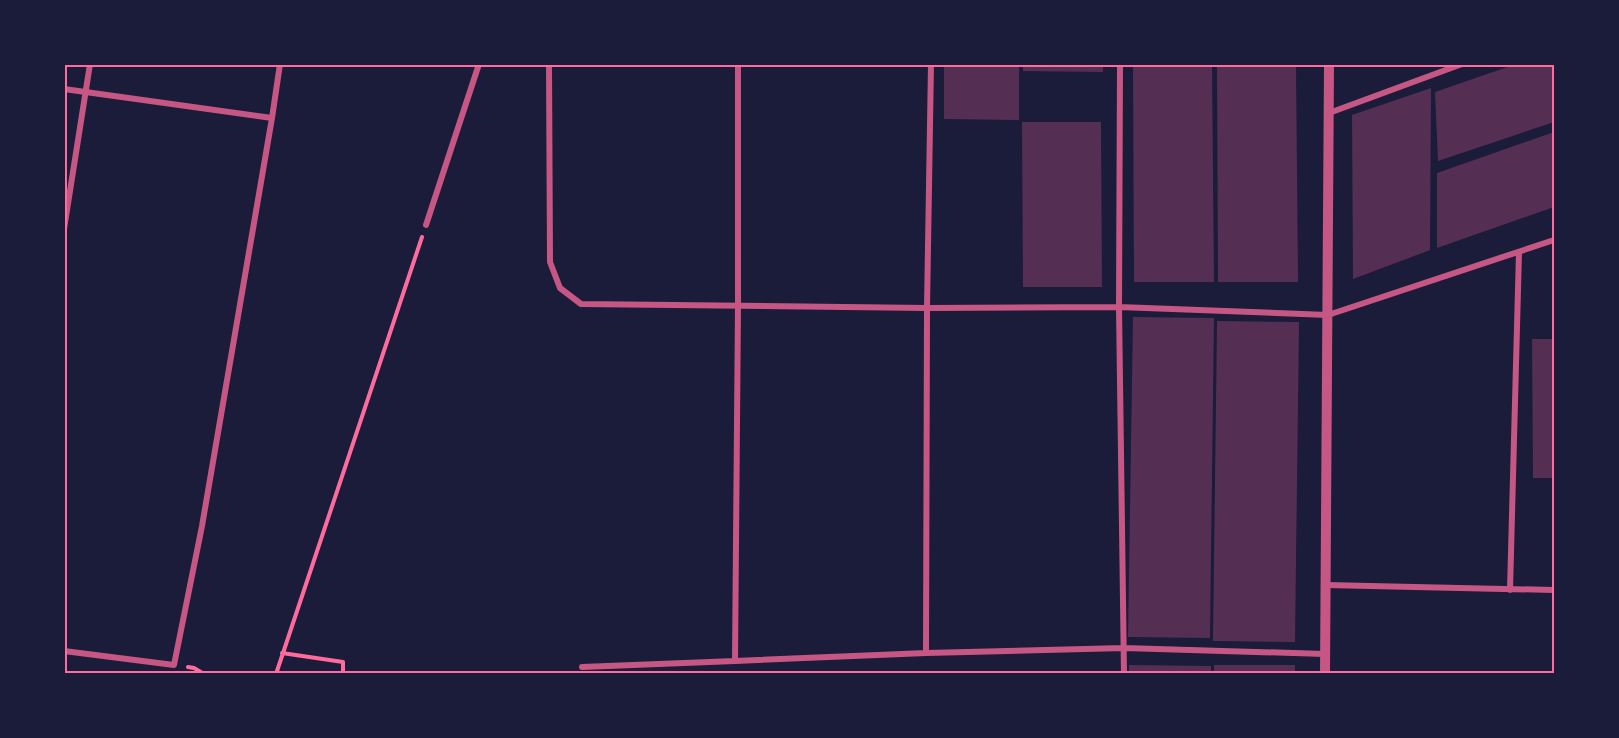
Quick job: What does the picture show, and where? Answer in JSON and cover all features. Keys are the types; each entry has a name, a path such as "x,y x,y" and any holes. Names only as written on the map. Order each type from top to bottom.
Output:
{"street":[{"path":"64,229 90,64"},
{"path":"64,651 174,665 202,526 280,64"},
{"path":"426,225 479,64"},
{"path":"549,64 550,262 560,288 581,304 927,308 1119,307 1328,315 1554,240"},
{"path":"735,661 738,64"},
{"path":"926,653 927,308 931,64"},
{"path":"1120,64 1119,307 1124,674"},
{"path":"1325,674 1329,64"},
{"path":"1329,113 1462,64"},
{"path":"64,89 272,118"},
{"path":"1510,590 1519,252"},
{"path":"1326,585 1554,590"},
{"path":"582,668 926,653 1124,648 1325,654"}],"path":[{"path":"276,674 426,225"},
{"path":"282,653 343,662 343,674"}],"building":[{"path":"944,64 1019,64 1019,120 944,119"},
{"path":"1023,64 1103,64 1103,72 1023,71"},
{"path":"1133,64 1212,64 1214,282 1134,282"},
{"path":"1217,64 1296,64 1298,282 1218,282"},
{"path":"1516,64 1554,64 1554,122 1438,161 1435,92"},
{"path":"1431,88 1430,250 1353,279 1352,115"},
{"path":"1022,122 1101,122 1102,287 1023,287"},
{"path":"1554,132 1554,207 1437,248 1437,173"},
{"path":"1133,317 1214,318 1210,638 1128,637"},
{"path":"1217,321 1299,322 1295,642 1213,641"},
{"path":"1532,339 1554,339 1554,478 1533,478"},
{"path":"1129,665 1211,666 1211,674 1129,674"},
{"path":"1214,665 1295,665 1295,674 1214,674"}]}
